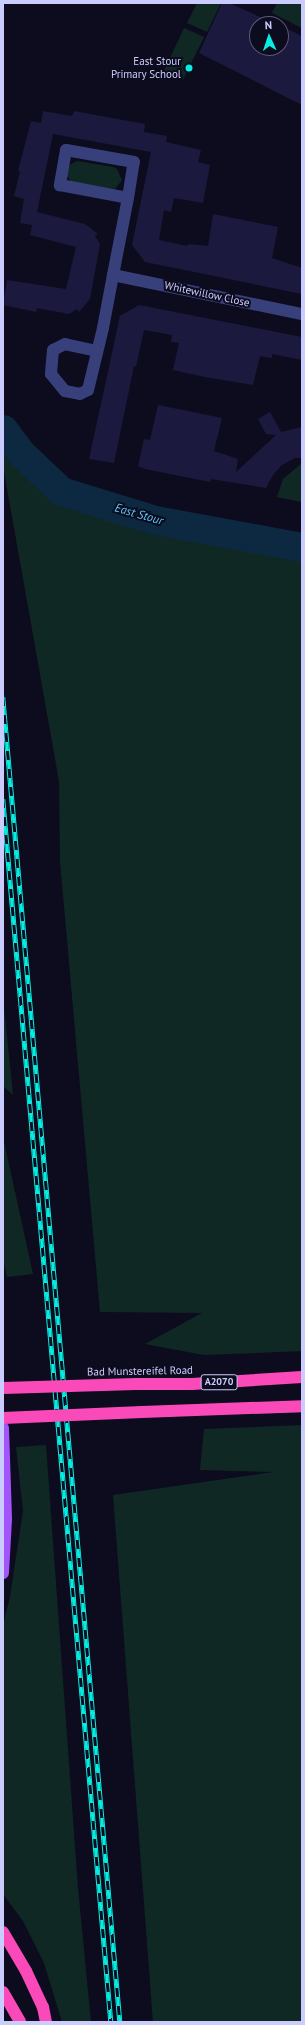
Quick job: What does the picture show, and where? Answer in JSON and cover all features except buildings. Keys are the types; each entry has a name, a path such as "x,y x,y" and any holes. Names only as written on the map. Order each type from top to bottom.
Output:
{"highway":[{"name":"Bad Munstereifel Road","path":"3,1388 192,1384 302,1377"},
{"path":"3,1418 302,1406"},
{"path":"3,1932 26,1970 43,2007 46,2022"},
{"path":"3,1992 20,2022"}],"main road":[{"path":"3,1428 6,1519 3,1573"}],"street":[{"path":"97,350 65,344 53,350 51,374 65,391 80,394 88,390 97,350 113,275 128,198 134,162 66,150 60,185 128,198"},
{"name":"Whitewillow Close","path":"113,275 302,314"}],"green space":[{"path":"197,3 221,3 207,32 187,23"},
{"path":"277,3 302,3 302,28 289,22 289,16 278,16 272,13"},
{"path":"184,28 204,37 183,80 164,71"},
{"path":"77,161 113,167 117,169 122,180 115,189 73,184 67,176 68,166"},
{"path":"3,452 87,514 302,553 302,1351 204,1355 145,1344 202,1313 100,1312 60,861 59,781 3,466"},
{"path":"302,463 302,502 277,497 283,479"},
{"path":"3,997 13,1095 3,1086"},
{"path":"3,1137 33,1274 7,1277 3,1259"},
{"path":"302,1425 302,2022 153,2022 113,1495 274,1472 200,1470 204,1429"},
{"path":"46,1445 78,1888 91,2022 62,2022 44,1963 23,1921 3,1894 3,1625 10,1597 23,1511 16,1447"}],"waterway":[{"name":"East Stour","path":"3,429 21,453 61,491 155,520 302,547"}],"railway":[{"path":"3,697 120,2022"},
{"path":"3,799 111,2022"}],"place":[{"name":"East Stour Primary School","path":"189,68"}]}
